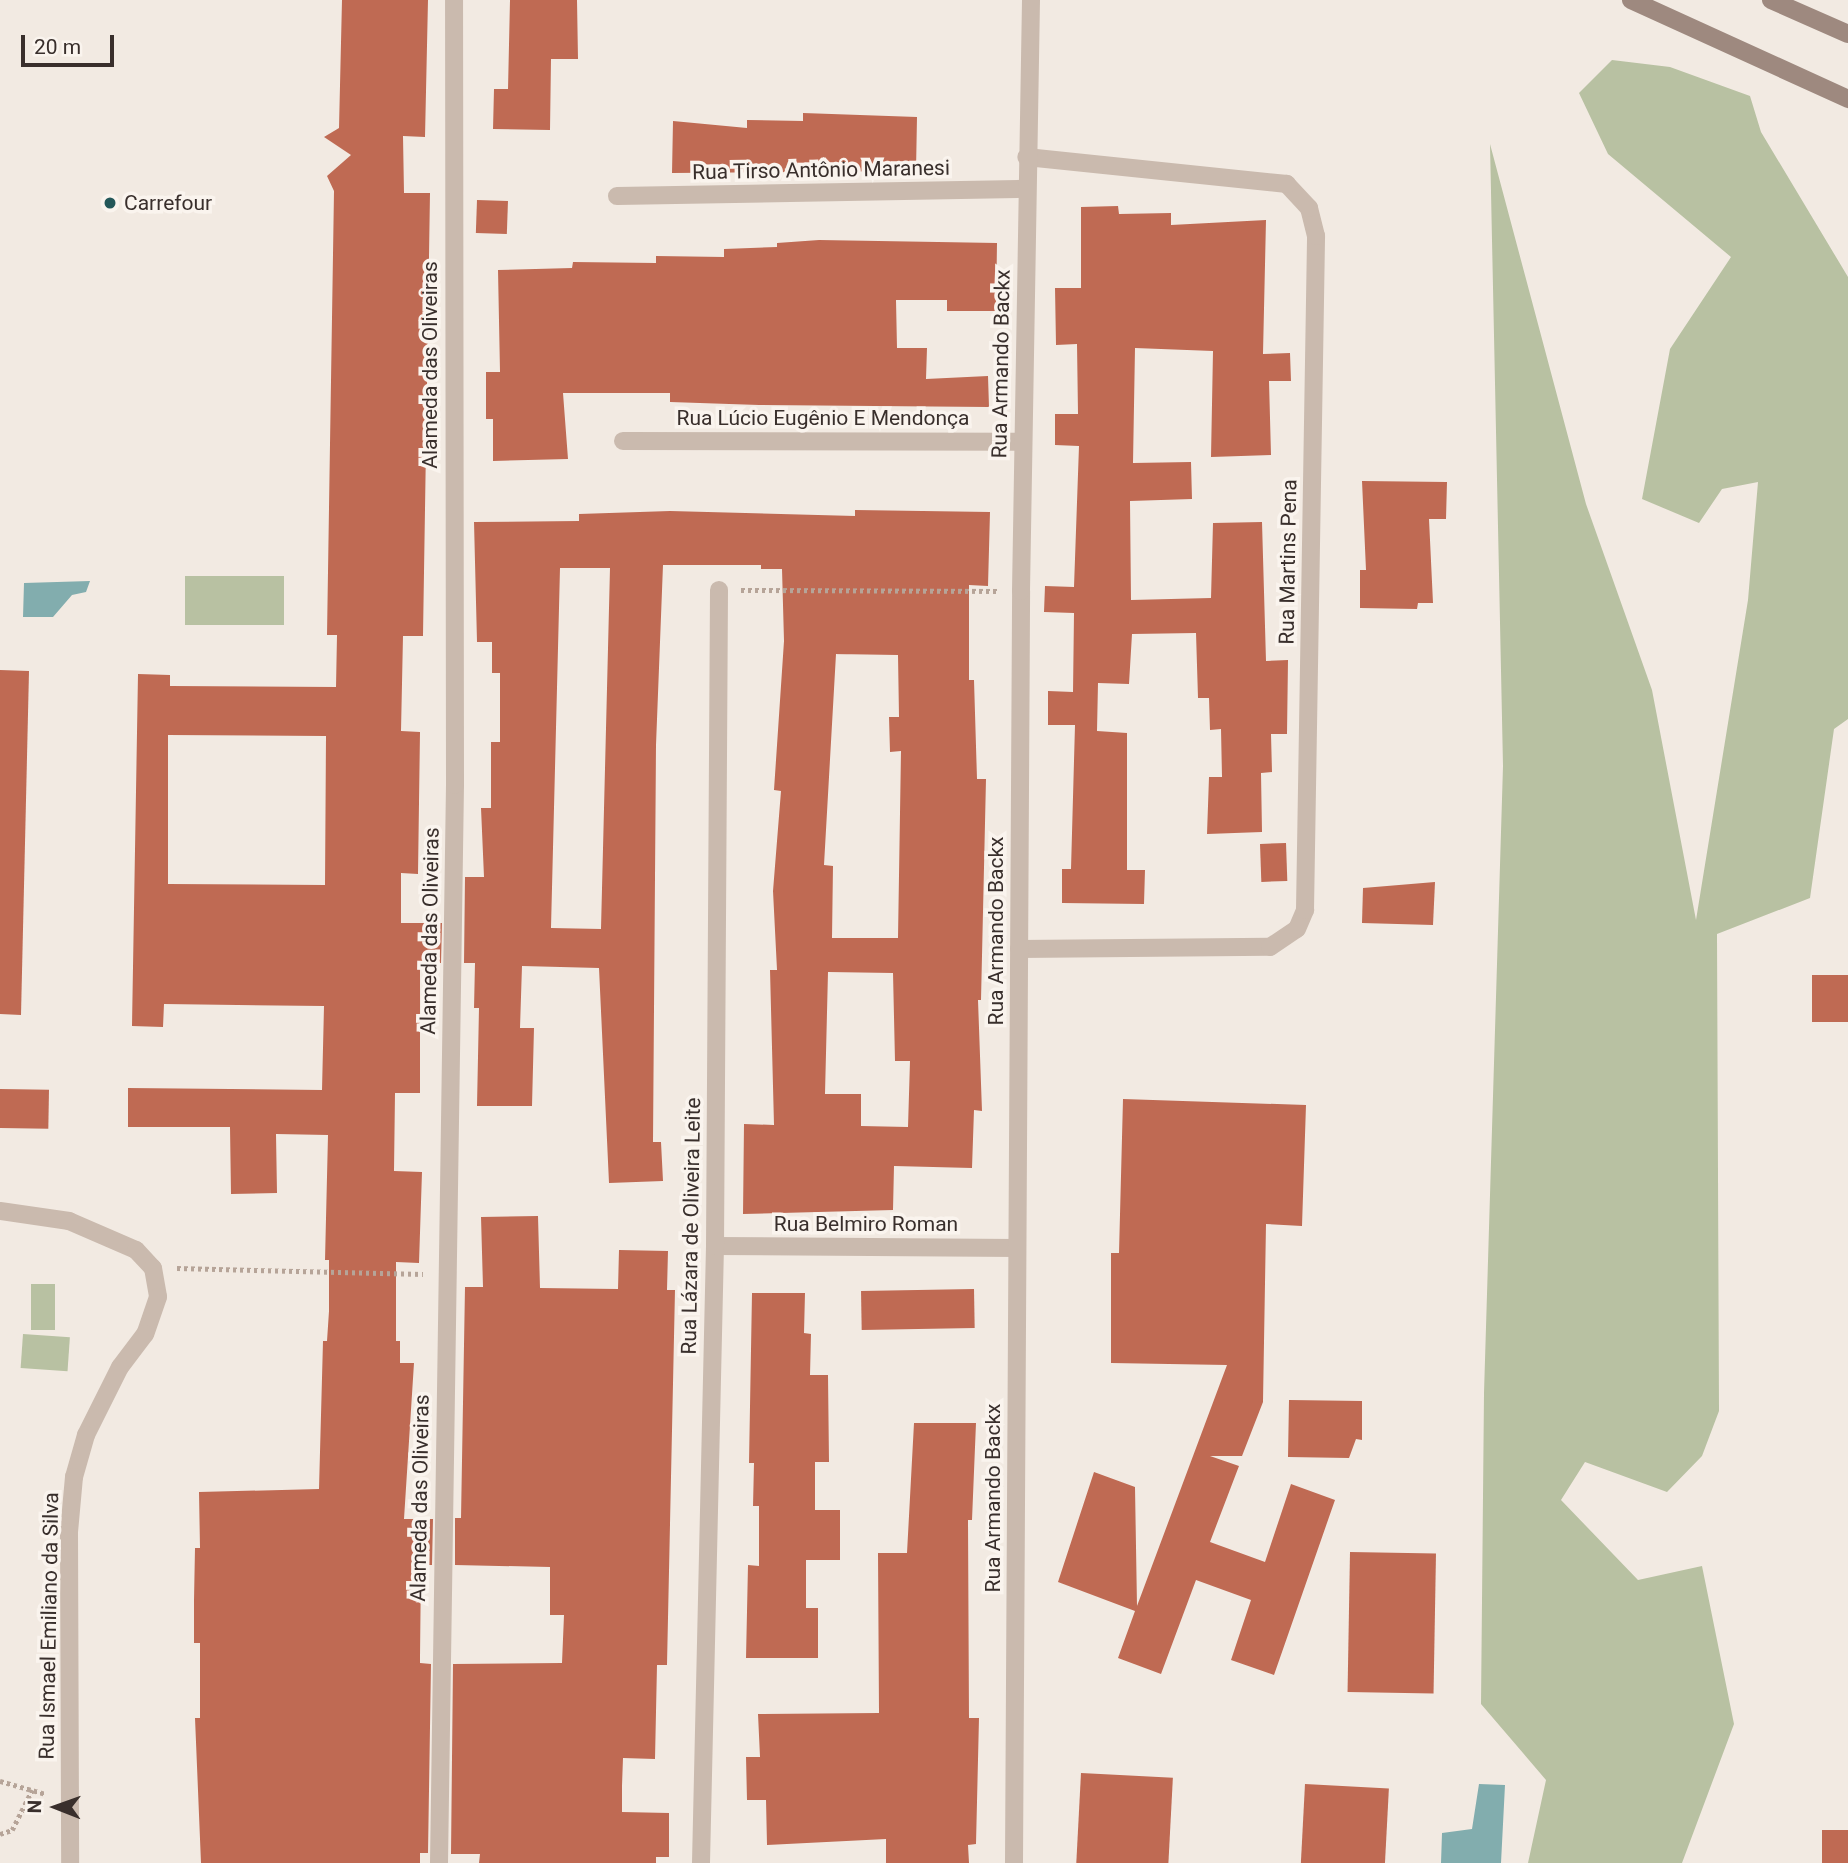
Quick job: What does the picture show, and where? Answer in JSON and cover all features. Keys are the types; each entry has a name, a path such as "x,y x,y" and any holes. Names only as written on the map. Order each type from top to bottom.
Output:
{"main road":[{"path":"1631,0 1848,100"},
{"path":"1771,0 1848,34"}],"street":[{"name":"Alameda das Oliveiras","path":"439,1863 445,1275 455,785 454,0"},
{"name":"Rua Armando Backx","path":"1014,1863 1021,592 1026,157 1031,0"},
{"name":"Rua Martins Pena","path":"1019,949 1270,947 1297,929 1304,910 1316,236 1309,208 1287,184 1026,157"},
{"name":"Rua Tirso Antônio Maranesi","path":"617,197 1026,189"},
{"name":"Rua Lúcio Eugênio E Mendonça","path":"622,441 1023,442"},
{"name":"Rua Lázara de Oliveira Leite","path":"701,1863 715,1246 719,590"},
{"path":"0,1211 69,1222 136,1250 153,1268"},
{"name":"Rua Belmiro Roman","path":"715,1246 1017,1248"},
{"name":"Rua Ismael Emiliano da Silva","path":"70,1863 69,1532 75,1477 97,1412 120,1367 145,1334 158,1297 153,1268"}],"path":[{"path":"719,590 1021,592"},
{"path":"153,1268 445,1275"},
{"path":"0,1781 70,1802"},
{"path":"0,1834 12,1830 32,1790"}],"green space":[{"path":"1612,60 1670,67 1750,96 1761,132 1848,277 1848,719 1834,729 1810,898 1717,934 1719,1411 1702,1456 1667,1492 1585,1462 1561,1500 1638,1580 1702,1566 1734,1724 1682,1863 1528,1863 1546,1780 1481,1704 1484,1393 1503,766 1490,144 1586,504 1652,690 1696,920 1748,600 1758,482 1722,489 1699,523 1642,499 1670,349 1731,257 1608,154 1579,93"},
{"path":"185,576 284,576 284,625 185,625"},
{"path":"31,1284 55,1284 55,1330 31,1330"},
{"path":"23,1334 70,1337 68,1371 21,1368"}],"water":[{"path":"90,581 86,592 72,595 53,617 23,617 24,583"},
{"path":"1479,1784 1505,1785 1501,1863 1441,1863 1442,1833 1472,1829"}],"building":[{"path":"342,0 428,0 425,137 403,136 404,193 430,193 423,636 403,636 401,731 420,732 418,874 401,873 401,923 442,923 441,963 420,963 420,1093 395,1093 394,1171 422,1172 419,1263 396,1262 396,1341 400,1341 400,1363 414,1363 404,1519 433,1519 432,1565 421,1565 420,1663 431,1664 428,1853 420,1853 420,1863 201,1863 195,1718 200,1718 200,1643 194,1643 195,1548 200,1548 199,1492 319,1489 323,1341 327,1341 329,1311 329,1260 325,1260 328,1135 276,1134 277,1193 231,1194 230,1127 128,1127 128,1088 322,1090 324,1006 164,1004 163,1027 132,1026 138,674 170,675 170,686 336,687 337,635 327,635 334,191 327,176 351,155 324,137 339,128","holes":["168,735 326,736 325,885 168,884"]},
{"path":"510,0 577,0 578,59 551,59 550,130 493,129 494,89 508,89"},
{"path":"803,113 917,117 916,171 672,173 673,121 747,128 747,120 803,121"},
{"path":"477,200 508,201 507,234 476,233"},
{"path":"1118,206 1119,214 1171,213 1171,225 1266,220 1263,354 1290,353 1291,381 1269,381 1271,455 1211,457 1213,351 1135,348 1133,463 1191,462 1192,499 1130,501 1131,600 1211,598 1213,523 1262,522 1266,661 1288,660 1287,734 1271,734 1272,772 1261,773 1262,832 1207,834 1209,777 1222,777 1221,729 1210,730 1209,698 1198,698 1196,633 1132,634 1129,684 1098,683 1097,731 1127,733 1127,870 1145,870 1144,904 1062,903 1062,869 1071,869 1075,725 1048,725 1048,691 1073,692 1074,613 1044,612 1045,586 1074,587 1079,446 1055,445 1055,414 1078,414 1077,344 1056,345 1055,288 1081,288 1081,207"},
{"path":"819,240 997,243 996,311 947,311 947,300 896,300 897,348 927,348 926,379 988,376 989,407 759,405 670,402 670,393 563,393 568,459 493,461 493,419 486,419 486,372 500,372 498,270 572,268 573,262 656,263 656,256 724,257 724,249 777,247 777,243"},
{"path":"1362,481 1447,482 1446,519 1429,519 1433,603 1418,603 1417,609 1360,608 1360,570 1366,570"},
{"path":"855,510 990,512 988,586 969,585 969,680 974,680 977,779 986,779 981,1000 978,1000 982,1111 974,1110 972,1168 894,1166 893,1210 743,1214 744,1124 774,1125 770,970 777,970 773,891 781,791 774,790 784,641 782,569 761,569 761,565 663,565 656,745 653,1142 661,1142 663,1181 609,1183 599,968 522,966 520,1028 534,1028 532,1106 477,1106 479,1008 474,1008 475,963 464,963 465,877 484,877 481,808 491,808 491,742 500,742 500,673 492,673 492,642 477,642 474,522 579,521 579,514 670,511 855,516","holes":["560,568 610,568 601,929 551,928","836,654 898,655 899,717 889,717 890,752 901,751 898,938 832,938 833,866 824,865","828,972 893,973 895,1061 910,1061 908,1127 861,1126 861,1094 825,1094"]},
{"path":"0,670 29,671 21,1015 0,1014"},
{"path":"1286,843 1287,881 1261,882 1260,844"},
{"path":"1435,882 1433,925 1362,923 1363,888"},
{"path":"1812,975 1848,975 1848,1022 1812,1022"},
{"path":"0,1089 49,1090 48,1129 0,1128"},
{"path":"1123,1099 1306,1105 1302,1226 1266,1224 1263,1402 1242,1456 1210,1456 1239,1466 1210,1542 1265,1562 1291,1484 1335,1500 1274,1675 1231,1660 1251,1600 1196,1580 1161,1674 1118,1658 1135,1611 1058,1582 1094,1472 1135,1487 1137,1606 1227,1365 1111,1363 1111,1253 1119,1253"},
{"path":"538,1216 540,1288 618,1289 619,1250 668,1251 667,1290 675,1290 667,1665 657,1665 655,1759 623,1758 622,1786 622,1812 669,1813 669,1857 656,1857 656,1863 479,1863 480,1854 451,1854 453,1664 562,1663 564,1615 550,1615 550,1567 455,1565 455,1518 461,1518 465,1287 483,1287 481,1217"},
{"path":"974,1289 975,1328 862,1330 861,1291"},
{"path":"752,1293 805,1293 804,1333 811,1334 810,1375 828,1375 829,1462 815,1462 815,1510 840,1510 840,1560 806,1560 806,1608 818,1608 818,1658 746,1658 748,1565 759,1566 759,1506 753,1506 754,1463 749,1463"},
{"path":"1289,1400 1362,1401 1362,1440 1356,1439 1349,1458 1288,1457"},
{"path":"914,1423 976,1423 972,1520 968,1520 969,1718 979,1718 976,1844 968,1845 969,1863 886,1863 886,1839 767,1845 766,1800 747,1800 746,1757 760,1757 758,1714 879,1713 878,1553 907,1553"},
{"path":"1350,1552 1436,1554 1434,1693 1348,1692"},
{"path":"1081,1773 1173,1778 1168,1863 1076,1863"},
{"path":"1305,1784 1389,1788 1385,1863 1301,1863"},
{"path":"1822,1830 1848,1830 1848,1863 1822,1863"}],"place":[{"name":"Carrefour","path":"110,203"}]}
